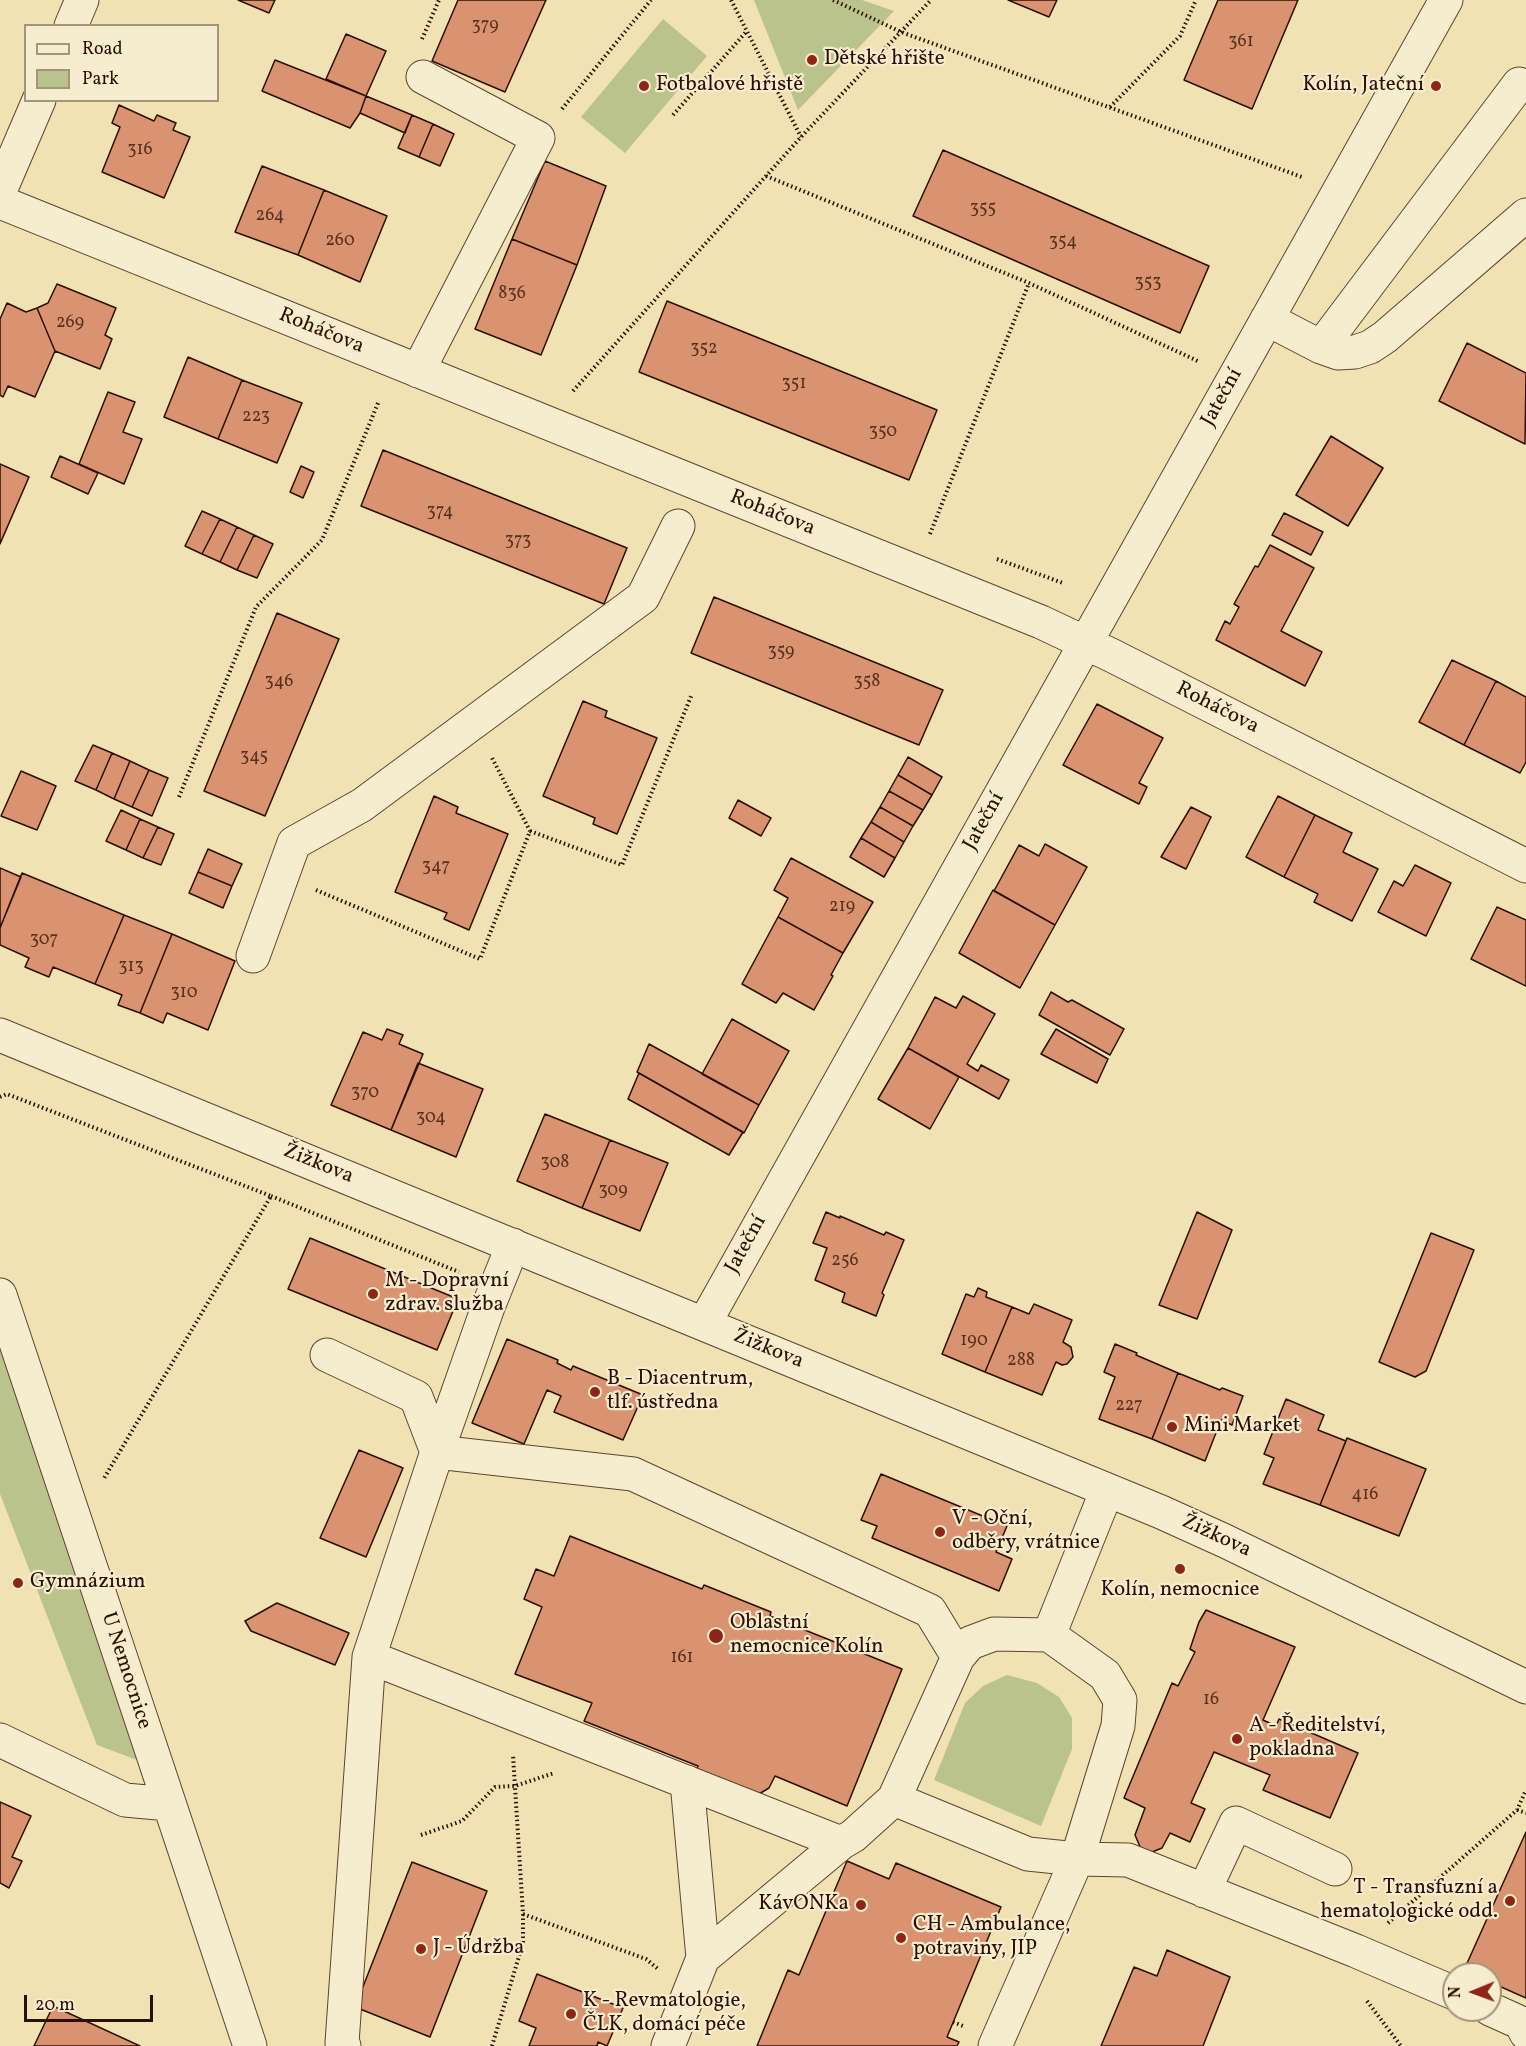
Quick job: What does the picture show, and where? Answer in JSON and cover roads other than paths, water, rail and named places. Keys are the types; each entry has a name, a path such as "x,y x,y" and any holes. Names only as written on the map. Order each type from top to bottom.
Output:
{"street":[{"path":"72,24 82,0"},
{"name":"Jateční","path":"704,1324 1446,0"},
{"path":"418,371 538,138 423,77"},
{"path":"1321,347 1519,84"},
{"path":"0,191 38,102"},
{"name":"Roháčova","path":"0,202 1041,622 1526,866"},
{"path":"1267,319 1321,347 1338,353 1355,352 1370,346 1384,337 1526,215"},
{"path":"253,956 294,843 362,805 643,597 678,526"},
{"name":"Žižkova","path":"0,1035 1107,1490 1225,1541 1526,1687"},
{"path":"344,2046 342,2043 369,1657 437,1452 513,1245"},
{"name":"U Nemocnice","path":"0,1295 250,2046"},
{"path":"327,1354 416,1397 437,1452"},
{"path":"437,1452 633,1474 930,1611 958,1657"},
{"path":"1049,1635 1107,1490"},
{"path":"668,2046 704,1958 841,1843 853,1836 894,1799 958,1657 970,1642 994,1634 1049,1635 1105,1675 1120,1700 1118,1726 1077,1858 994,2046"},
{"path":"369,1657 841,1843"},
{"path":"0,1740 125,1800 169,1804"},
{"path":"687,1782 704,1958"},
{"path":"894,1799 1028,1854 1128,1860 1442,1988"},
{"path":"1204,1890 1236,1823 1335,1869"},
{"path":"1502,2014 1521,2023 1526,2033"}],"place":[{"name":"Dětské hřište","path":"812,60"},
{"name":"Fotbalové hřistě","path":"644,86"},
{"name":"Kolín, Jateční","path":"1436,86"},
{"name":"M - Dopravní zdrav. služba","path":"373,1294"},
{"name":"B - Diacentrum, tlf. ústředna","path":"595,1392"},
{"name":"Mini Market","path":"1172,1427"},
{"name":"V - Oční, odběry, vrátnice","path":"940,1532"},
{"name":"Kolín, nemocnice","path":"1180,1569"},
{"name":"Gymnázium","path":"18,1583"},
{"name":"Oblastní nemocnice Kolín","path":"716,1636"},
{"name":"A - Ředitelství, pokladna","path":"1237,1739"},
{"name":"T - Transfuzní a hematologické odd.","path":"1510,1901"},
{"name":"KávONKa","path":"861,1905"},
{"name":"CH - Ambulance, potraviny, JIP","path":"901,1938"},
{"name":"J - Údržba","path":"421,1949"},
{"name":"K - Revmatologie, ČLK, domácí péče","path":"571,2014"}]}
